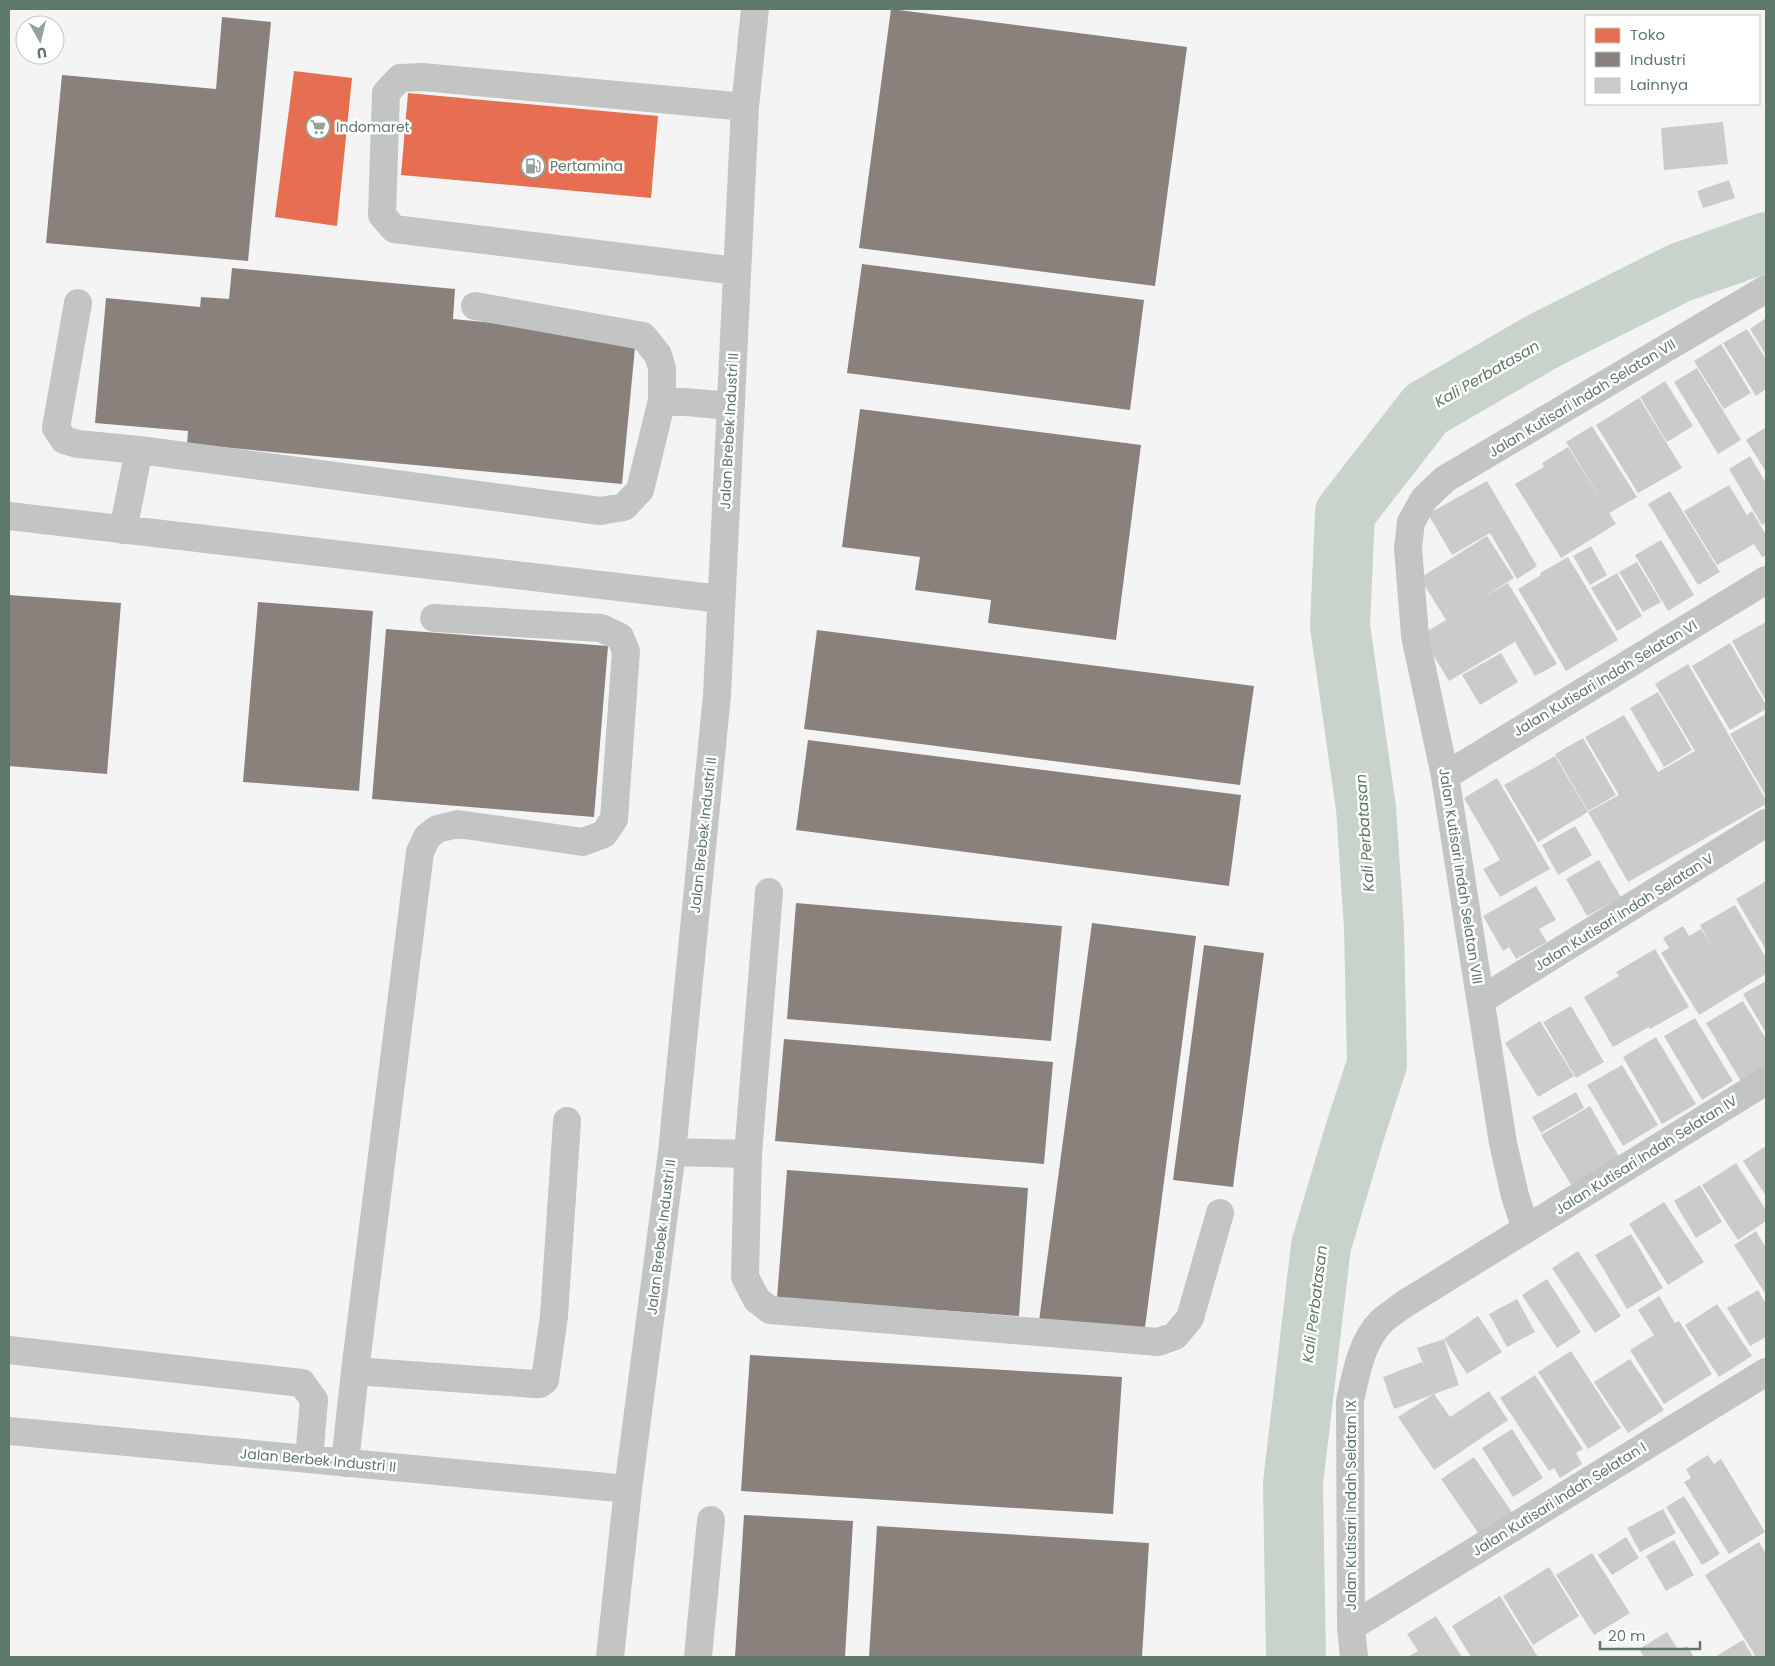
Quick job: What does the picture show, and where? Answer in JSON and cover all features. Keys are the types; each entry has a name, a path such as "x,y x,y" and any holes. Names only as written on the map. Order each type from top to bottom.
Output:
{"street":[{"name":"Jalan Brebek Industri II","path":"610,1657 628,1489 672,1152 717,695 745,107 755,9"},
{"path":"737,271 394,229 382,215 386,93 400,78 423,77 745,107"},
{"name":"Jalan Kutisari Indah Selatan VII","path":"1411,522 1424,500 1445,479 1766,289"},
{"path":"78,303 56,428 64,440 78,444 139,450 600,511 624,507 640,490 662,400 662,368 658,355 643,336 475,306"},
{"path":"662,400 730,406"},
{"path":"123,530 139,450"},
{"path":"9,516 722,599"},
{"name":"Jalan Kutisari Indah Selatan VIII","path":"1411,522 1408,548 1415,636 1445,776 1503,1143 1515,1196 1526,1229"},
{"name":"Jalan Kutisari Indah Selatan VI","path":"1445,776 1766,580"},
{"path":"344,1463 420,852 426,837 437,829 458,824 583,842 604,834 614,819 626,651 620,637 601,628 434,618"},
{"name":"Jalan Kutisari Indah Selatan V","path":"1481,1000 1766,824"},
{"path":"769,892 748,1154 745,1276 757,1300 770,1310 1158,1342 1175,1336 1190,1318 1220,1213"},
{"name":"Jalan Kutisari Indah Selatan IV","path":"1526,1229 1766,1081"},
{"path":"355,1372 535,1384 540,1384 545,1380 554,1316 567,1121"},
{"path":"672,1152 748,1154"},
{"name":"Jalan Kutisari Indah Selatan IX","path":"1354,1657 1351,1627 1350,1401 1358,1366 1367,1340 1380,1323 1406,1303 1526,1229"},
{"path":"9,1350 302,1383 314,1400 309,1460"},
{"name":"Jalan Kutisari Indah Selatan I","path":"1351,1627 1766,1372"},
{"name":"Jalan Berbek Industri II","path":"9,1432 628,1489"},
{"path":"698,1657 711,1520"}],"building: Toko":[{"path":"294,71 352,78 337,226 275,217"},
{"path":"408,93 658,116 651,198 401,175"}],"building: Industri":[{"path":"891,9 1187,47 1155,286 859,248"},
{"path":"222,17 271,22 248,261 46,243 62,75 216,89"},
{"path":"862,264 1144,300 1130,410 847,373"},
{"path":"232,268 455,289 453,319 636,337 622,484 187,444 188,431 95,423 106,298 200,307 201,297 229,299"},
{"path":"860,409 1141,445 1116,640 988,623 991,600 915,590 920,557 842,547"},
{"path":"9,595 121,603 107,774 9,766"},
{"path":"258,602 373,611 359,791 243,782"},
{"path":"386,629 608,646 594,817 372,799"},
{"path":"817,630 1254,686 1240,785 804,729"},
{"path":"808,740 1241,795 1229,886 796,830"},
{"path":"796,903 1062,926 1051,1041 787,1019"},
{"path":"1092,923 1196,936 1144,1335 1039,1321"},
{"path":"1204,945 1264,953 1233,1187 1173,1180"},
{"path":"784,1039 1053,1062 1044,1164 775,1141"},
{"path":"787,1170 1028,1188 1019,1316 777,1298"},
{"path":"750,1355 1122,1377 1113,1514 741,1491"},
{"path":"744,1515 853,1521 845,1657 735,1657"},
{"path":"877,1526 1149,1543 1142,1657 869,1657"}],"building: Lainnya":[{"path":"1723,122 1728,164 1664,170 1661,128"},
{"path":"1729,180 1735,198 1703,208 1697,191"},
{"path":"1766,318 1766,355 1750,329"},
{"path":"1747,329 1766,359 1766,389 1756,396 1723,343"},
{"path":"1721,344 1751,393 1724,409 1694,361"},
{"path":"1697,368 1741,440 1718,454 1674,382"},
{"path":"1665,381 1693,426 1667,442 1640,397"},
{"path":"1639,398 1682,468 1638,493 1596,425"},
{"path":"1592,426 1637,497 1609,513 1616,524 1561,558 1515,484 1544,467 1542,463 1568,447 1605,506 1566,442"},
{"path":"1766,427 1766,472 1746,440"},
{"path":"1750,456 1766,483 1766,523 1762,525 1729,469"},
{"path":"1487,481 1537,566 1517,579 1490,533 1452,555 1428,514"},
{"path":"1729,485 1747,515 1752,511 1766,535 1766,555 1762,557 1754,544 1717,565 1684,511"},
{"path":"1670,491 1720,572 1698,585 1648,504"},
{"path":"1487,536 1514,578 1480,599 1508,583 1557,664 1535,676 1515,642 1449,681 1421,635 1446,620 1420,578"},
{"path":"1661,540 1694,595 1668,611 1635,555"},
{"path":"1591,546 1607,575 1590,585 1573,556"},
{"path":"1568,557 1618,640 1566,671 1518,589 1541,575 1540,573"},
{"path":"1637,562 1661,602 1643,612 1619,572"},
{"path":"1617,573 1642,616 1617,631 1591,588"},
{"path":"1766,622 1766,701 1732,641"},
{"path":"1730,643 1766,705 1766,709 1730,730 1692,666"},
{"path":"1501,653 1518,682 1480,705 1462,675"},
{"path":"1688,664 1766,800 1766,804 1628,882 1588,812 1619,795 1585,737 1624,715 1658,772 1695,751 1655,684"},
{"path":"1658,692 1692,750 1664,767 1630,708"},
{"path":"1766,714 1766,796 1730,734"},
{"path":"1583,738 1616,795 1588,811 1555,754"},
{"path":"1555,756 1588,812 1538,842 1504,785"},
{"path":"1497,778 1550,869 1500,897 1483,869 1500,860 1464,798"},
{"path":"1575,826 1592,855 1558,875 1542,845"},
{"path":"1599,860 1621,897 1587,916 1566,879"},
{"path":"1766,881 1766,950 1736,899"},
{"path":"1536,886 1556,920 1539,929 1547,942 1516,959 1509,947 1503,951 1483,916"},
{"path":"1735,905 1766,958 1766,974 1699,1015 1661,953 1669,948 1663,938 1683,926 1689,936 1701,929 1710,944 1700,925"},
{"path":"1655,949 1689,1007 1613,1047 1584,997 1619,976 1616,972"},
{"path":"1766,981 1766,1033 1743,994"},
{"path":"1743,1001 1766,1039 1766,1068 1742,1083 1706,1023"},
{"path":"1571,1006 1604,1062 1576,1078 1543,1022"},
{"path":"1695,1018 1733,1081 1702,1100 1664,1036"},
{"path":"1540,1021 1574,1076 1538,1097 1505,1043"},
{"path":"1656,1037 1696,1104 1662,1124 1623,1057"},
{"path":"1622,1065 1658,1125 1623,1146 1587,1085"},
{"path":"1576,1092 1584,1108 1541,1133 1532,1117"},
{"path":"1590,1106 1621,1160 1573,1188 1541,1135"},
{"path":"1766,1146 1766,1196 1743,1161"},
{"path":"1736,1163 1766,1210 1766,1221 1738,1240 1702,1185"},
{"path":"1700,1185 1722,1222 1696,1238 1674,1201"},
{"path":"1664,1202 1704,1262 1668,1285 1629,1224"},
{"path":"1756,1231 1766,1248 1766,1295 1734,1245"},
{"path":"1631,1234 1663,1288 1627,1309 1595,1255"},
{"path":"1578,1251 1621,1316 1595,1333 1552,1268"},
{"path":"1547,1279 1581,1332 1557,1348 1522,1295"},
{"path":"1758,1290 1766,1304 1766,1337 1750,1346 1727,1308"},
{"path":"1659,1296 1675,1323 1679,1321 1712,1374 1664,1404 1630,1350 1654,1335 1638,1310"},
{"path":"1517,1299 1535,1332 1507,1347 1489,1314"},
{"path":"1717,1304 1752,1356 1719,1377 1685,1325"},
{"path":"1478,1316 1502,1352 1467,1374 1444,1339"},
{"path":"1444,1339 1459,1385 1394,1409 1383,1377 1422,1362 1426,1371 1417,1348"},
{"path":"1571,1351 1621,1428 1588,1449 1538,1372"},
{"path":"1630,1359 1664,1410 1628,1433 1594,1382"},
{"path":"1535,1375 1583,1449 1576,1453 1582,1464 1560,1478 1554,1468 1549,1471 1500,1398"},
{"path":"1489,1391 1508,1420 1434,1470 1398,1417 1434,1394 1450,1417"},
{"path":"1512,1429 1543,1478 1513,1497 1482,1448"},
{"path":"1708,1455 1714,1464 1721,1459 1765,1532 1729,1554 1684,1482 1691,1478 1686,1469"},
{"path":"1474,1457 1516,1518 1483,1540 1441,1479"},
{"path":"1684,1496 1720,1554 1702,1565 1666,1507"},
{"path":"1663,1509 1676,1533 1640,1552 1627,1528"},
{"path":"1626,1537 1639,1558 1612,1575 1598,1555"},
{"path":"1674,1540 1694,1575 1666,1591 1646,1556"},
{"path":"1759,1542 1766,1554 1766,1657 1756,1657 1705,1575"},
{"path":"1592,1553 1630,1613 1594,1635 1556,1575"},
{"path":"1549,1567 1579,1616 1533,1645 1503,1596"},
{"path":"1500,1596 1538,1657 1471,1657 1452,1626"},
{"path":"1436,1616 1462,1657 1407,1657 1418,1651 1407,1634"},
{"path":"1667,1632 1679,1651 1687,1646 1694,1657 1644,1657 1639,1649"},
{"path":"1743,1640 1753,1657 1715,1657"}],"waterway":[{"name":"Kali Perbatasan","path":"1296,1657 1293,1483 1321,1246 1377,1064 1374,928 1366,808 1340,626 1345,513 1426,409 1545,340 1679,273 1766,242"}],"place":[{"name":"Indomaret","path":"318,127"},
{"name":"Pertamina","path":"533,166"}]}
